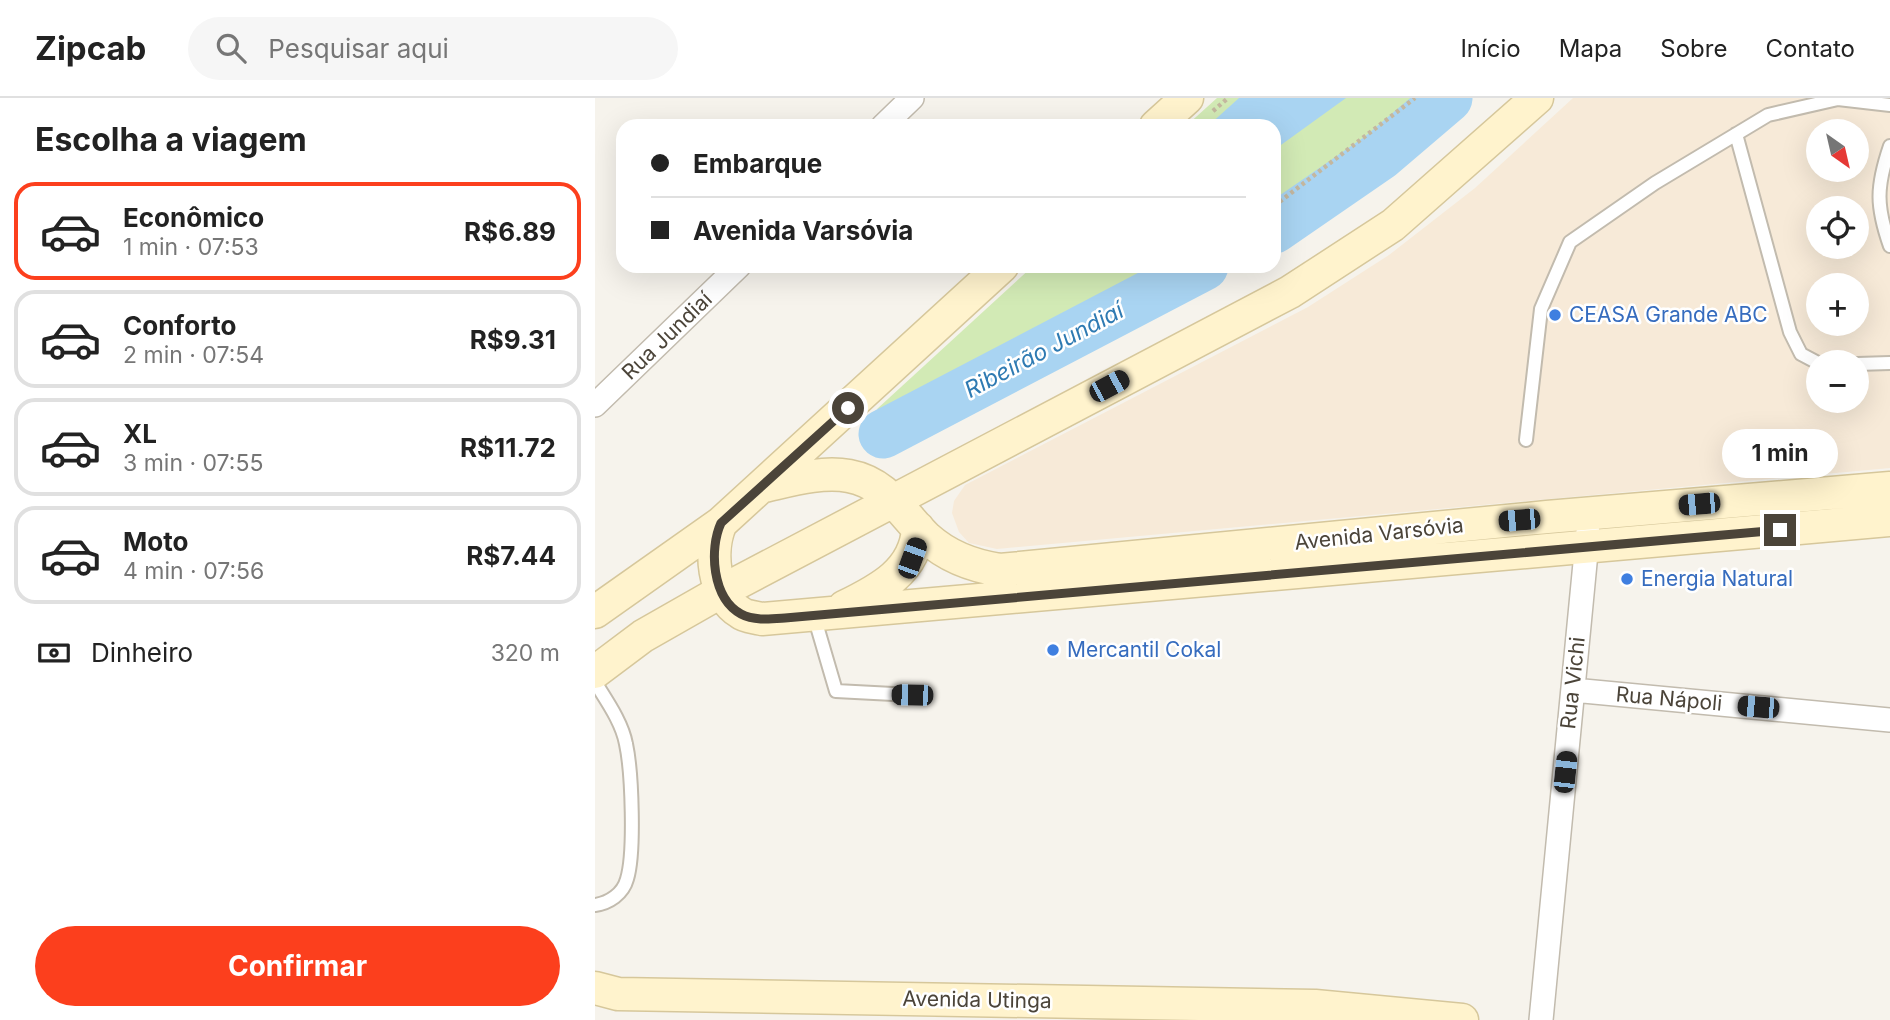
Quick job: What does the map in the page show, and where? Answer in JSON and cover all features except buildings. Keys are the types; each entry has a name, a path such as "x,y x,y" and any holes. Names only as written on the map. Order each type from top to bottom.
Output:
{"main road":[{"path":"1164,119 1187,98"},
{"path":"595,672 643,636 722,591 1290,292 1393,225 1537,98"},
{"path":"595,612 721,523 994,273"},
{"name":"Avenida Varsóvia","path":"764,486 810,477 848,475 869,482 893,499 918,528 955,556 980,567 1000,570 1890,488"},
{"name":"Avenida Varsóvia","path":"722,591 741,614 762,619 1890,520"},
{"path":"721,523 714,546 716,577 722,591"},
{"path":"820,615 871,594 897,575 912,558 918,528"},
{"name":"Avenida Utinga","path":"603,995 1321,1013 1462,1020"}],"street":[{"path":"890,119 912,98"},
{"name":"Rua Jundiaí","path":"595,405 732,273"},
{"name":"Rua Vichi","path":"1541,1020 1590,514"},
{"name":"Rua Nápoli","path":"1573,690 1890,720"}],"lane":[{"path":"1526,440 1541,309 1570,242 1655,183 1768,115 1838,99 1890,105"},
{"path":"1735,135 1790,332 1801,354 1806,357"},
{"path":"1890,146 1879,180 1879,215 1890,246"},
{"path":"1869,364 1890,363"},
{"path":"820,615 836,691 912,695"},
{"path":"595,682 626,742 630,842 627,879 621,891 615,897 595,905"}],"path":[{"path":"1281,201 1415,98"}],"shaded area":[{"name":"CEASA Grande ABC","path":"1573,98 1890,98 1890,468 997,549 969,543 959,532 952,513 954,501 965,485 1308,307 1389,255 1475,188"}],"green space":[{"path":"1217,98 1426,98 1281,211 1281,119 1194,119"},
{"path":"1025,273 1165,273 885,417 877,409"}],"water":[{"path":"1239,98 1346,98 1281,145 1281,119 1216,119"}],"waterway":[{"name":"Ribeirão Jundiaí","path":"1281,224 1380,156 1448,98"},
{"name":"Ribeirão Jundiaí","path":"883,434 1191,273"}],"place":[{"name":"CEASA Grande ABC","path":"1555,315"},
{"name":"Energia Natural","path":"1627,579"},
{"name":"Mercantil Cokal","path":"1053,650"}],"route":[{"path":"848,408 721,523 715,535 716,577 731,605 741,614 762,619 785,618 1780,530"}]}
